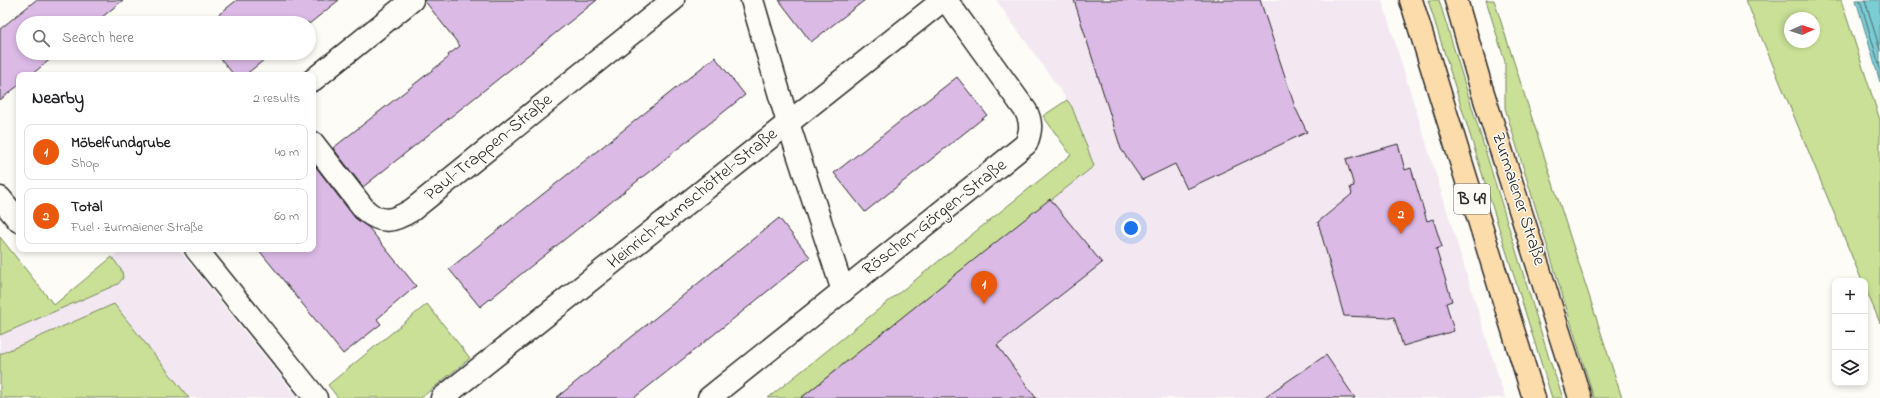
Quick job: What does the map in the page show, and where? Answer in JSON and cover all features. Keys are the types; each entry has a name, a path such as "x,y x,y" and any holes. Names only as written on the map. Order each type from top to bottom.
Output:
{"main road":[{"name":"B 49","path":"1411,0 1534,398"},
{"name":"Zurmaiener Straße","path":"1456,0 1481,86 1580,398"}],"street":[{"path":"316,78 412,0"},
{"name":"Paul-Trappen-Straße","path":"316,147 364,210 373,217 384,220 398,219 412,210 674,0"},
{"path":"752,0 788,122 843,291"},
{"name":"Heinrich-Rumschöttel-Straße","path":"442,398 943,0"},
{"name":"Röschen-Görgen-Straße","path":"709,398 1013,156 1026,144 1031,133 1030,120 1026,111 946,0"},
{"path":"0,198 16,217"},
{"path":"198,252 316,398"}],"shaded area":[{"path":"996,0 1382,0 1505,398 789,398 1091,159 1072,107"},
{"path":"0,237 54,305 118,252 180,252 298,398 0,398"}],"green space":[{"path":"1428,0 1439,0 1549,358 1563,398 1552,398"},
{"path":"1486,0 1494,0 1622,398 1594,398 1505,108 1505,62"},
{"path":"1746,0 1841,0 1880,120 1880,323 1868,294 1868,278 1861,278"},
{"path":"1067,100 1072,107 1094,166 801,398 768,398 1071,155 1043,116"},
{"path":"0,237 54,305 112,257 122,271 123,278 118,284 0,335"},
{"path":"114,304 189,398 0,398 0,354"},
{"path":"427,304 470,358 421,398 338,398 328,385"}],"water":[{"path":"1856,0 1880,0 1880,82"}],"building":[{"path":"36,0 123,0 104,16 16,16"},
{"path":"237,0 339,0 316,18 316,16 217,16"},
{"path":"424,0 597,0 363,187 333,148 449,57 448,55 460,46"},
{"path":"779,0 865,0 811,42"},
{"path":"1074,0 1260,0 1295,107 1307,132 1187,189 1175,164 1142,180 1121,149"},
{"path":"16,16 16,60 49,60 35,72 16,72 16,87 0,100 0,29"},
{"path":"715,57 745,95 480,307 449,269"},
{"path":"222,60 264,60 249,72 232,72"},
{"path":"957,77 987,115 865,212 834,173"},
{"path":"1398,144 1405,170 1411,168 1427,221 1433,219 1442,247 1436,249 1452,301 1446,303 1454,331 1403,346 1394,317 1344,316 1318,222 1352,194 1350,187 1354,186 1346,159"},
{"path":"316,167 355,218 369,228 416,286 377,319 381,324 343,354 260,252 316,252"},
{"path":"1050,199 1102,263 997,345 1036,398 801,398"},
{"path":"779,218 810,257 634,398 556,398"},
{"path":"1326,355 1355,398 1263,398"}],"place":[{"name":"Total","path":"1401,234"},
{"name":"Möbelfundgrube","path":"984,304"}]}
